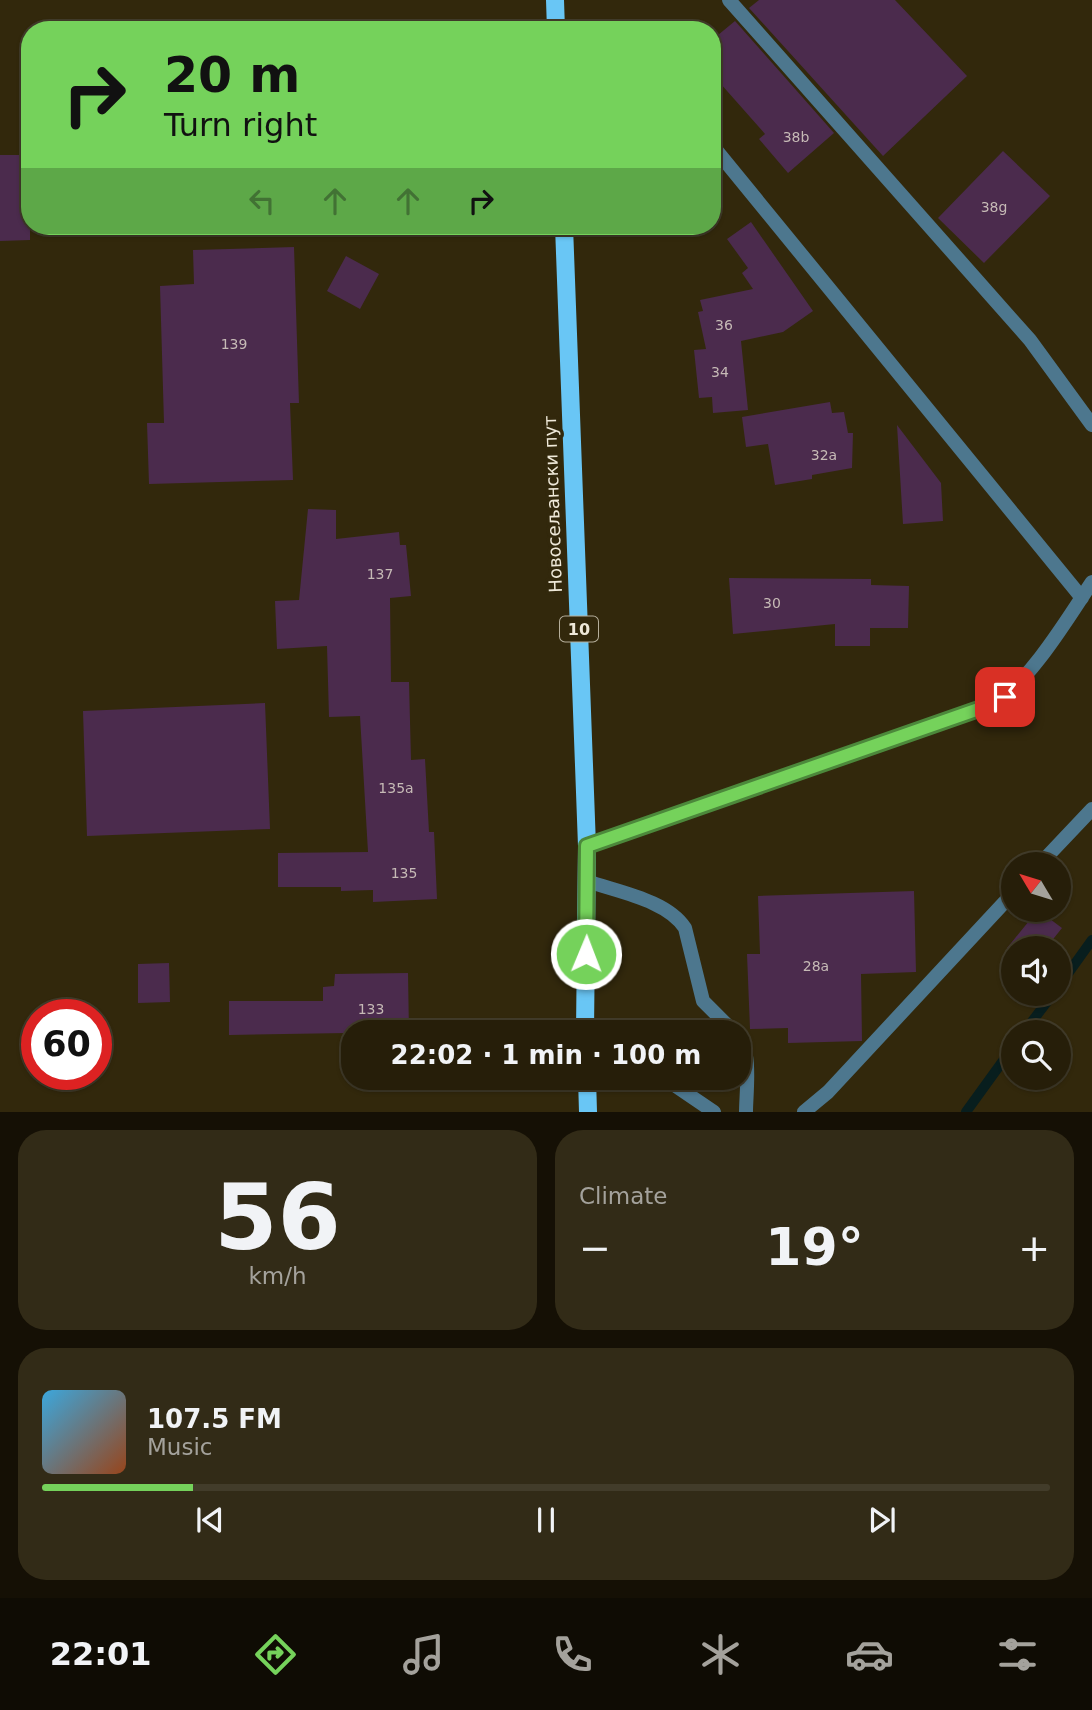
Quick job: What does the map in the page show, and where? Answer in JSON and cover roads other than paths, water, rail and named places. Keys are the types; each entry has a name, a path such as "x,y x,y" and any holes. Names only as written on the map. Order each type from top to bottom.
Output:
{"main road":[{"path":"555,0 556,21"},
{"name":"Новосељански пут","path":"564,235 587,846 588,1020"},
{"path":"587,1090 587,1111"}],"street":[{"path":"729,0 1030,340 1092,425"},
{"path":"721,156 1082,598"},
{"path":"587,846 993,704 1005,697 1031,668 1092,582"},
{"path":"1051,852 1092,809"},
{"path":"587,881 667,909 679,918 685,928 703,1001 722,1020"},
{"path":"804,1111 828,1093 1001,906"},
{"path":"682,1090 714,1111"},
{"path":"746,1090 746,1111"}],"waterway":[{"path":"1071,969 1092,940"},
{"path":"1033,1020 1044,1006"},
{"path":"966,1112 1001,1064"}]}
